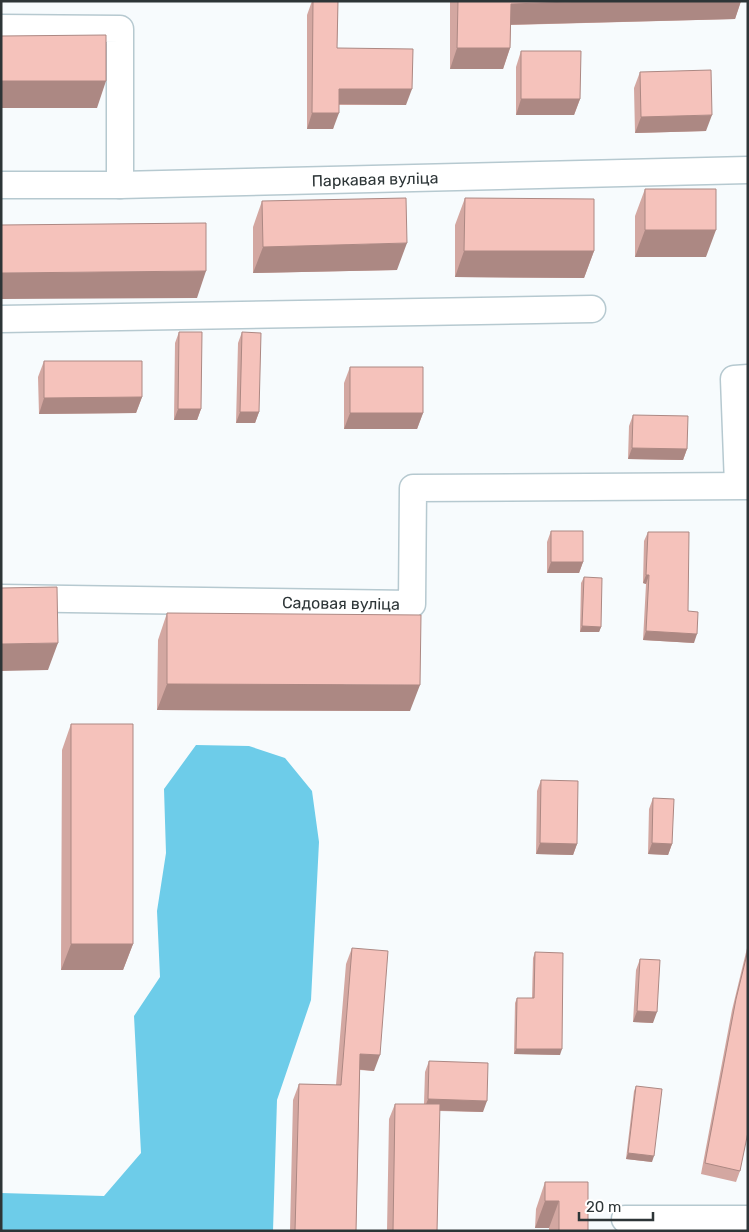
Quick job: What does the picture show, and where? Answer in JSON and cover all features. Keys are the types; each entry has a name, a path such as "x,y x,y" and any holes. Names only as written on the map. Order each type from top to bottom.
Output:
{"street":[{"path":"1,28 120,29 120,185"},
{"name":"Паркавая вуліца","path":"1,185 120,185 748,170"},
{"path":"1,319 592,309"},
{"path":"743,486 734,379 748,378"},
{"name":"Садовая вуліца","path":"1,598 412,604 413,488 743,486"},
{"path":"625,1219 748,1218"}],"shaded area":[{"path":"196,745 249,746 285,758 312,791 319,842 311,1000 277,1100 273,1231 1,1231 1,1193 104,1196 141,1153 134,1016 160,977 157,911 166,853 164,789"}],"building":[{"path":"313,1 338,1 337,48 413,49 412,89 339,89 339,113 312,113"},
{"path":"458,1 603,1 511,4 510,48 457,48"},
{"path":"106,35 106,81 1,81 1,36"},
{"path":"521,51 581,51 580,99 521,99"},
{"path":"711,70 712,115 641,117 640,72"},
{"path":"645,189 716,189 716,230 645,230"},
{"path":"406,198 407,243 263,247 262,201"},
{"path":"465,198 594,199 594,251 464,251"},
{"path":"206,223 206,271 1,273 1,225"},
{"path":"179,332 202,332 201,409 178,409"},
{"path":"242,332 261,333 259,412 240,412"},
{"path":"44,361 142,361 142,397 44,398"},
{"path":"350,367 423,367 423,413 350,413"},
{"path":"633,415 688,416 687,449 632,448"},
{"path":"551,531 583,531 583,562 551,562"},
{"path":"648,532 689,532 688,611 698,612 697,634 646,631 649,575 646,575"},
{"path":"584,577 602,578 601,627 582,626"},
{"path":"57,587 58,643 1,644 1,588"},
{"path":"167,613 421,615 420,685 167,684"},
{"path":"71,724 133,724 133,944 71,944"},
{"path":"541,780 578,781 577,844 540,843"},
{"path":"653,798 674,799 672,844 652,843"},
{"path":"352,948 388,951 380,1055 360,1054 356,1231 295,1231 299,1084 341,1085"},
{"path":"748,950 748,1132 740,1171 705,1163 736,999"},
{"path":"535,952 563,953 562,1049 516,1049 517,998 534,998"},
{"path":"640,959 660,960 657,1012 637,1011"},
{"path":"429,1061 488,1063 487,1101 428,1099"},
{"path":"636,1086 662,1089 654,1156 628,1153"},
{"path":"395,1104 440,1104 437,1231 393,1231"},
{"path":"545,1182 588,1182 588,1231 559,1231 559,1201 545,1201"}]}
